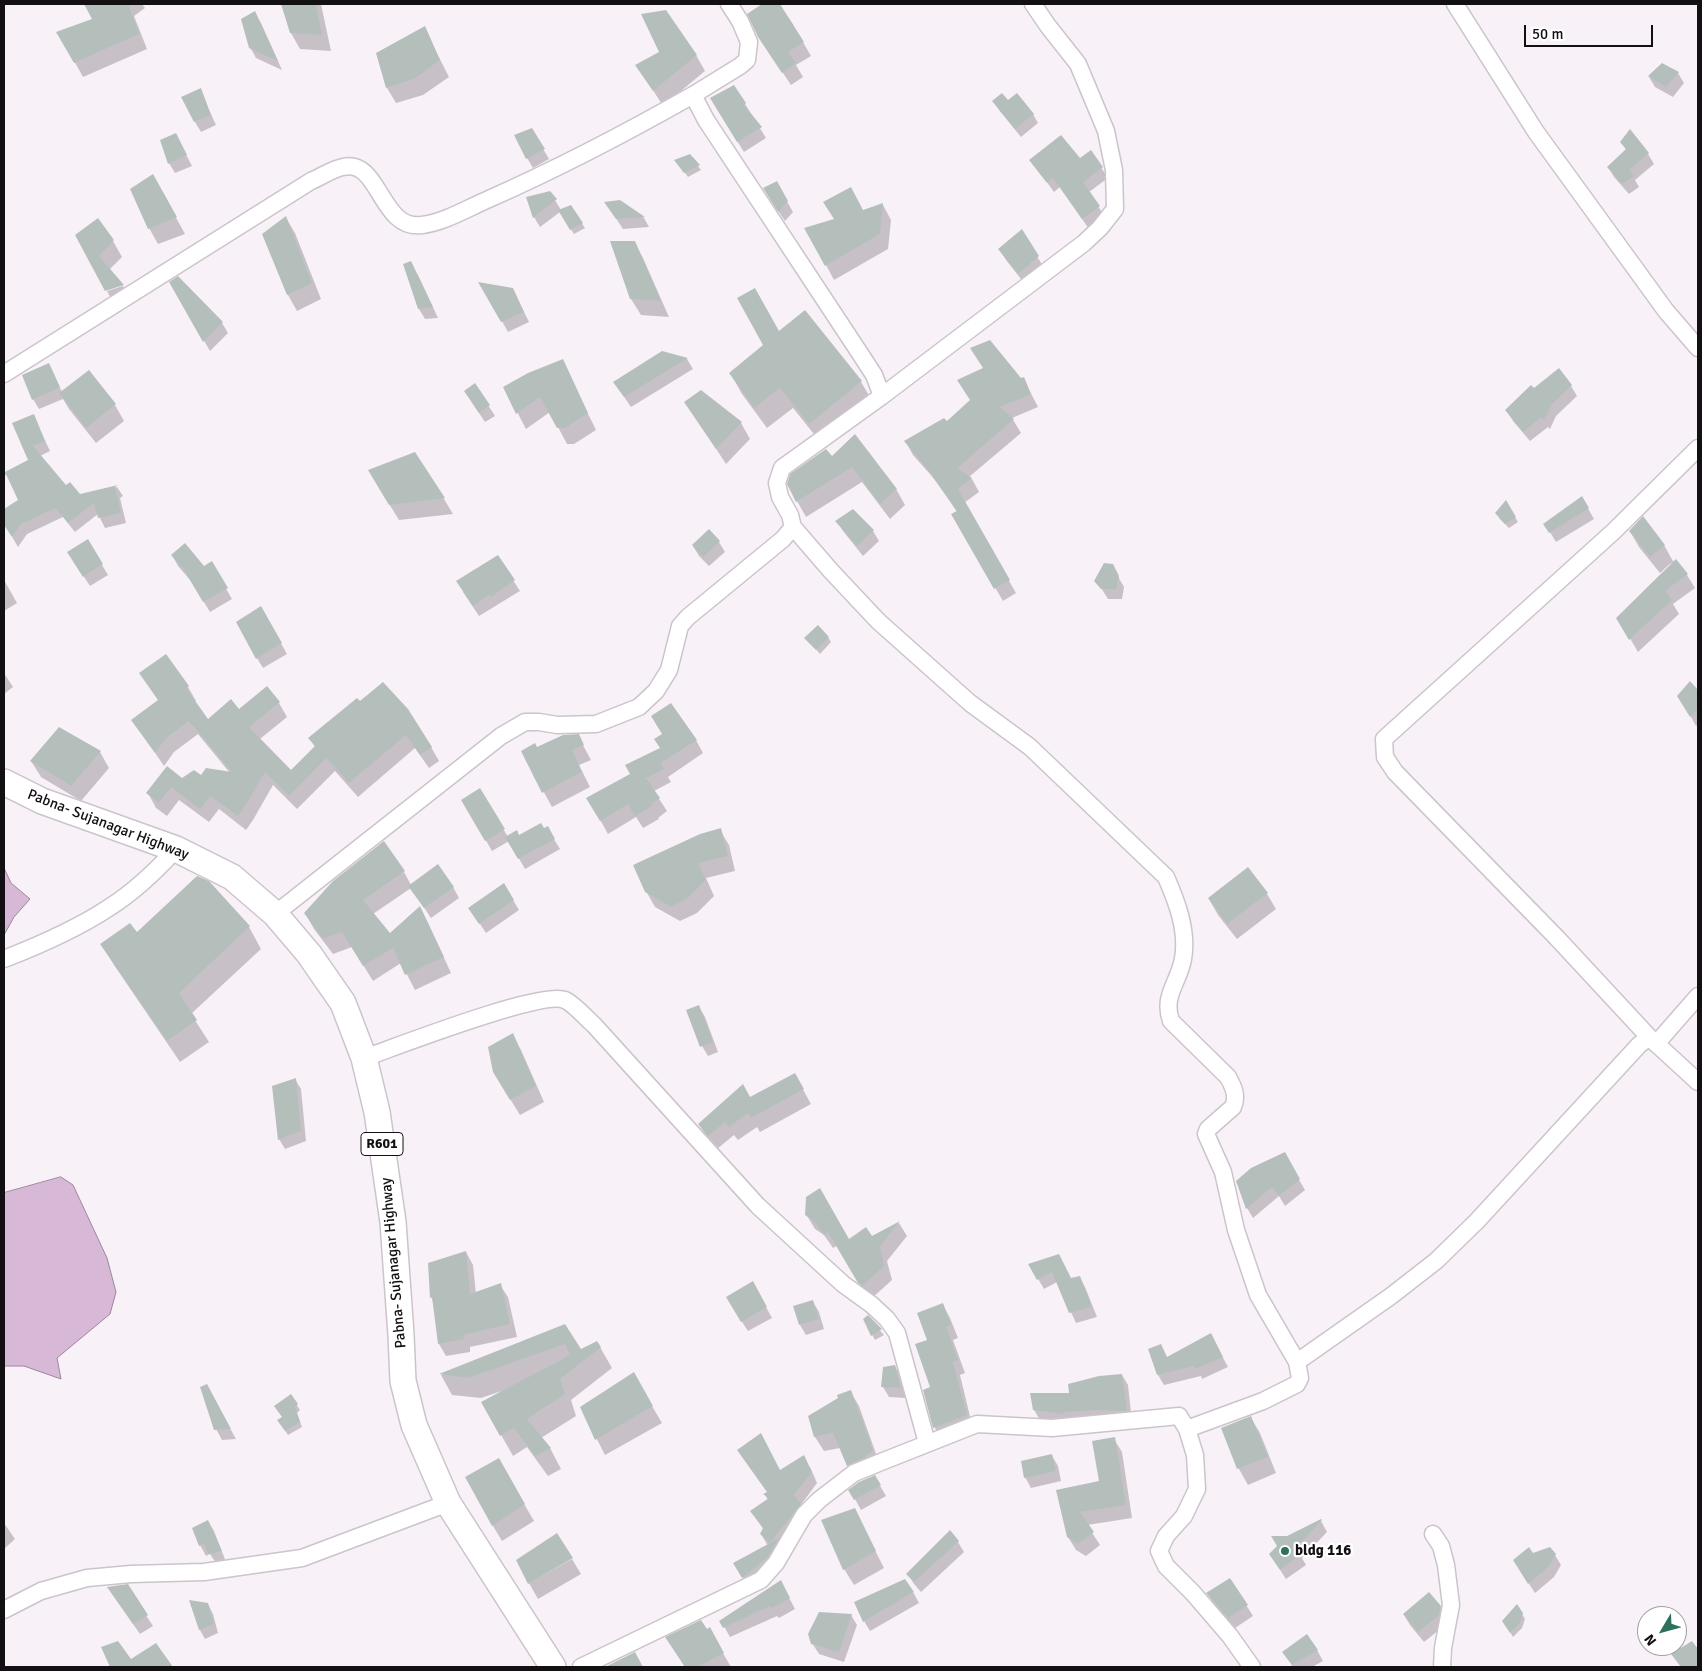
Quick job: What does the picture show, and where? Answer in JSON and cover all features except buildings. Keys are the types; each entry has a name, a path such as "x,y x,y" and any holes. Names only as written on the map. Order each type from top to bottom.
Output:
{"main road":[{"name":"Pabna- Sujanagar Highway","path":"4,782 42,801 176,849 232,877 274,914 309,954 344,1003 364,1058 377,1112 393,1222 403,1381 414,1425 448,1503 553,1667"}],"street":[{"path":"4,374 312,181 343,167 356,166 365,173 394,216 407,224 420,225 439,221 544,175 628,132 693,95 747,60 749,42 740,21 729,4"},
{"path":"1033,4 1078,64 1106,131 1114,170 1115,209 1100,228 1084,243 882,396 782,468 777,483 780,497 790,515 793,527 878,621 970,703 1030,747 1166,878 1177,901 1183,935 1183,959 1168,1002 1168,1012 1171,1021 1228,1077 1234,1088 1235,1103 1208,1129 1206,1134 1223,1172 1236,1230 1258,1295 1297,1362 1300,1378 1298,1384 1263,1401 1188,1430"},
{"path":"1455,4 1536,132 1666,311 1698,348"},
{"path":"693,95 706,120 874,375 882,396"},
{"path":"1698,448 1613,532 1384,739 1385,757 1395,772 1558,938 1652,1040 1698,1082"},
{"path":"274,914 501,736 525,722 557,725 596,724 639,707 656,691 669,670 674,644 680,626 684,621 783,539 793,527"},
{"path":"4,959 45,943 110,907 152,875 176,849"},
{"path":"1297,1362 1391,1296 1436,1261 1477,1221 1632,1053 1652,1040 1698,996"},
{"path":"364,1058 517,1004 552,998 565,1000 594,1025 758,1206 843,1284 872,1305 887,1319 897,1334 927,1443"},
{"path":"581,1667 761,1580 776,1563 804,1515 818,1500 854,1473 977,1424 1052,1428 1179,1416 1188,1430 1195,1455 1197,1489 1184,1516 1166,1536 1159,1551 1166,1566 1193,1593 1230,1636 1252,1667"},
{"path":"4,1610 41,1591 88,1578 131,1574 204,1572 302,1558 448,1503"},
{"path":"1433,1534 1441,1546 1446,1565 1451,1605 1443,1648 1442,1667"}],"shaded area":[{"path":"4,868 11,883 30,899 14,917 4,935"},
{"path":"61,1177 73,1185 107,1258 116,1292 110,1314 57,1358 61,1379 24,1366 4,1366 4,1193"}],"place":[{"name":"bldg 116","path":"1285,1551"}]}
